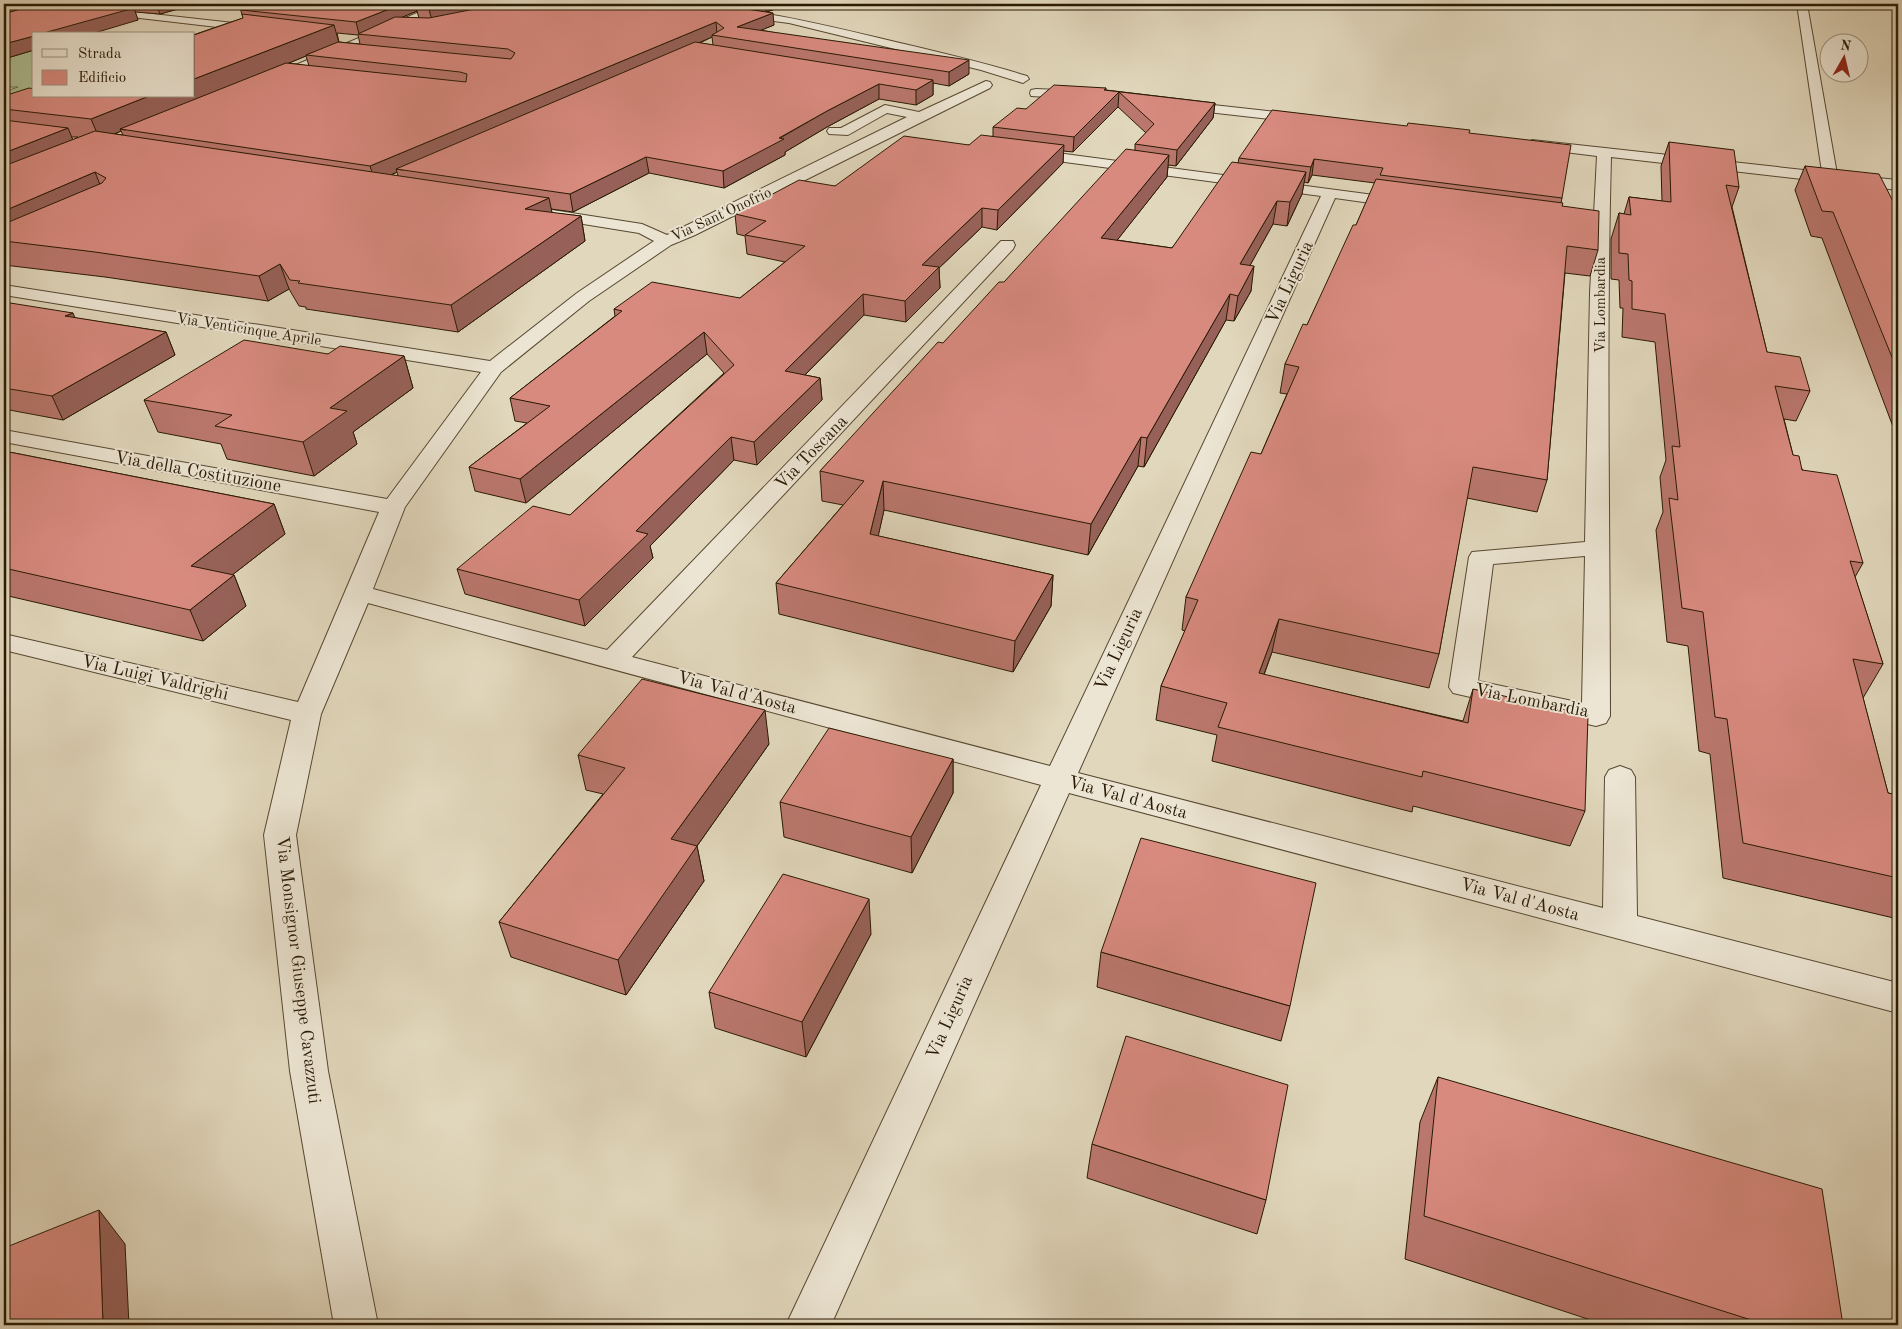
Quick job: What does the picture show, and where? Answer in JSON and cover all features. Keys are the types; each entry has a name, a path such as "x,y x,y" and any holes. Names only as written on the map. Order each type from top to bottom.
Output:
{"street":[{"name":"Via Sant'Onofrio","path":"666,4 789,20 987,68 1023,79 1039,89"},
{"path":"1802,4 1830,177"},
{"path":"261,82 287,72 340,44 364,47 396,26 429,10"},
{"path":"135,15 272,31"},
{"path":"396,26 419,27"},
{"path":"987,68 992,86"},
{"path":"287,72 315,75"},
{"name":"Via Sant'Onofrio","path":"534,213 642,230 656,234 665,241 689,232 960,96 1023,79"},
{"name":"Via Sant'Onofrio","path":"1019,96 1039,89 1093,95"},
{"path":"942,93 960,96"},
{"path":"1162,103 1320,120"},
{"path":"834,131 843,132 885,109 921,116"},
{"path":"884,134 911,138"},
{"path":"1516,142 1898,184"},
{"path":"1007,151 1417,204"},
{"name":"Via Lombardia","path":"1598,548 1481,557 1463,687 1596,716 1598,548 1591,226 1604,152"},
{"name":"Via Liguria","path":"808,1325 1058,779 1330,193"},
{"name":"Via Monsignor Giuseppe Cavazzuti","path":"356,1325 308,1071 280,835 307,714 359,593 393,507 494,368 583,298 665,241"},
{"name":"Via Toscana","path":"614,659 1007,245"},
{"name":"Via Venticinque Aprile","path":"4,290 494,368"},
{"name":"Via della Costituzione","path":"4,436 393,507"},
{"name":"Via Val d'Aosta","path":"359,593 614,659 1058,779 1898,998"},
{"name":"Via Luigi Valdrighi","path":"4,642 307,714"},
{"path":"1620,777 1620,925"}],"green space":[{"path":"4,30 32,34 32,93 4,107 4,92 18,87 4,87"}],"building":[{"path":"37,4 126,4 125,6 134,8 47,32 32,32 32,37 4,44 4,14"},
{"path":"239,4 402,4 356,22 241,10"},
{"path":"425,4 452,4 429,9 416,9"},
{"path":"500,4 713,4 773,13 737,27 969,60 949,72 712,35 724,28 716,22 370,166 120,129 286,63 466,82 467,74 460,72 306,55 338,42 511,59 515,53 508,49 358,34 395,17 429,18"},
{"path":"242,14 334,25 195,79 195,35 243,18"},
{"path":"695,42 933,80 916,90 879,84 779,138 784,139 723,171 646,157 570,194 396,169"},
{"path":"1054,85 1106,88 1104,90 1215,103 1177,150 1135,144 1154,124 1119,92 1074,137 993,127 1017,108 1026,109"},
{"path":"29,88 32,89 32,98 144,98 91,119 4,109 4,96"},
{"path":"1272,110 1407,126 1408,123 1470,130 1469,133 1571,145 1562,198 1380,175 1383,168 1314,159 1311,167 1239,158"},
{"path":"4,120 68,128 4,153"},
{"path":"95,131 549,198 525,209 581,216 451,305 298,283 300,281 290,280 280,264 259,276 4,241 4,224 102,183 106,178 95,172 4,211 4,166"},
{"path":"981,135 1064,145 998,210 982,208 922,265 939,267 905,301 863,294 785,371 820,378 754,442 731,437 636,531 648,534 579,600 457,569 533,506 570,515 734,365 704,332 520,479 469,467 550,406 510,398 622,311 614,309 652,282 740,298 805,246 745,235 766,221 735,214 799,180 835,186 904,136 969,145"},
{"path":"1669,142 1734,150 1739,187 1726,185 1767,352 1800,357 1810,391 1775,386 1793,455 1799,456 1802,470 1837,475 1863,563 1850,561 1883,664 1853,659 1888,793 1898,795 1898,878 1743,843 1727,719 1715,717 1703,612 1682,608 1669,498 1678,500 1672,446 1680,447 1665,314 1632,309 1632,281 1629,280 1628,254 1619,253 1619,213 1631,215 1629,197 1671,202"},
{"path":"1126,149 1169,155 1101,238 1172,248 1232,162 1306,172 1290,202 1277,201 1240,264 1254,266 1238,296 1230,294 1147,438 1141,437 1091,524 883,481 870,534 1053,575 1015,641 776,583 864,481 820,471 938,342 943,343 999,282 1004,282"},
{"path":"1805,166 1879,174 1898,211 1898,372 1833,212 1822,211"},
{"path":"1376,179 1563,203 1562,206 1599,211 1598,250 1567,246 1547,480 1473,467 1439,654 1279,619 1259,673 1468,723 1473,689 1588,715 1585,811 1423,771 1422,777 1218,727 1227,703 1161,686 1198,600 1186,597 1251,452 1261,454 1299,367 1285,364 1303,324 1307,325 1353,225 1356,225"},
{"path":"4,302 73,313 65,316 166,332 52,396 4,388"},
{"path":"244,340 328,354 340,346 404,356 330,408 347,411 303,442 215,426 232,415 144,400"},
{"path":"4,451 274,504 191,566 234,575 190,610 4,568"},
{"path":"642,679 765,710 671,839 697,846 618,960 499,922 625,768 578,755"},
{"path":"829,728 953,759 911,837 780,802"},
{"path":"1141,838 1316,883 1290,1006 1101,952"},
{"path":"783,874 869,899 802,1022 709,992"},
{"path":"1126,1036 1288,1085 1266,1200 1092,1144"},
{"path":"1438,1077 1822,1189 1843,1325 1767,1325 1424,1216"},
{"path":"99,1210 103,1325 4,1325 4,1248"},
{"path":"1130,1322 1140,1325 1129,1325"}]}
